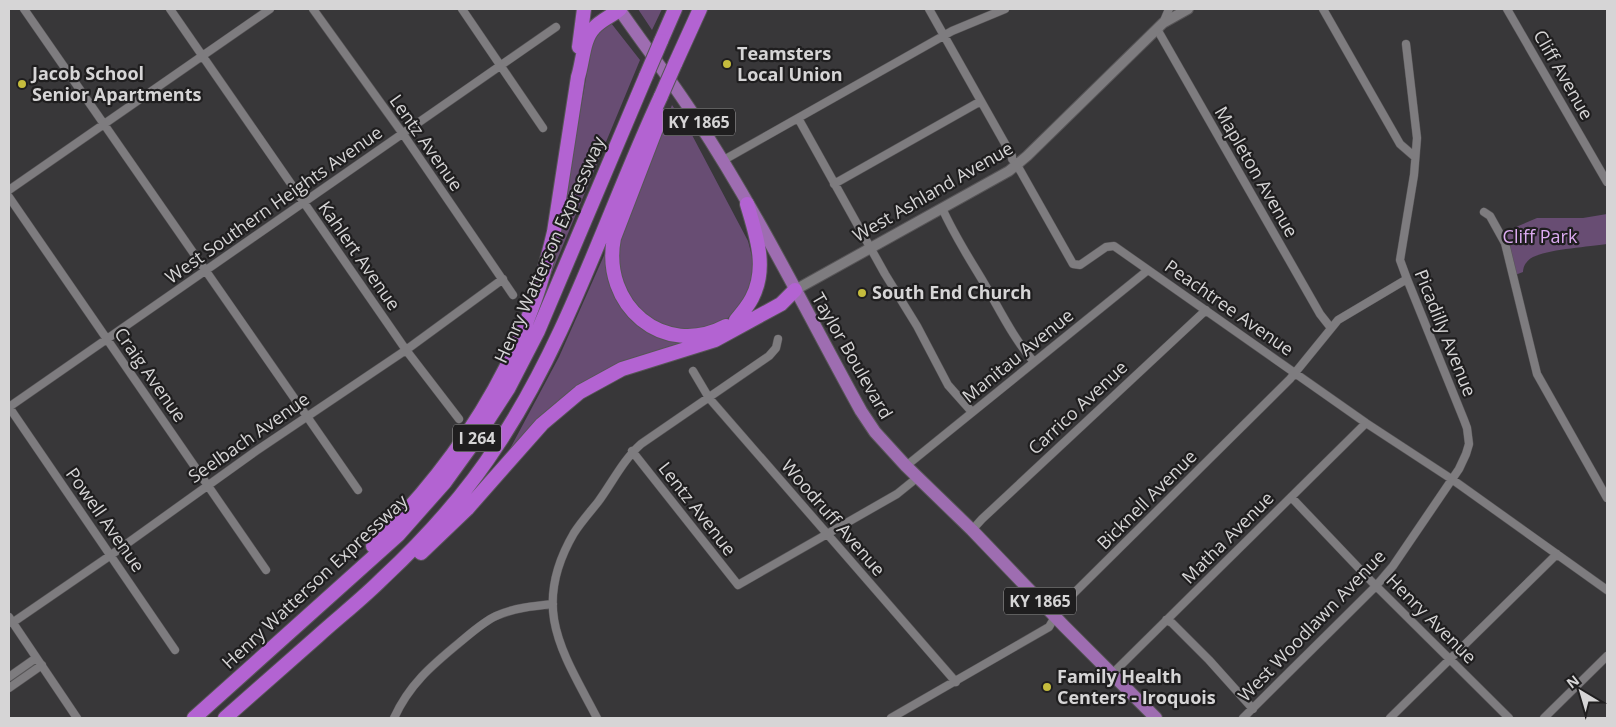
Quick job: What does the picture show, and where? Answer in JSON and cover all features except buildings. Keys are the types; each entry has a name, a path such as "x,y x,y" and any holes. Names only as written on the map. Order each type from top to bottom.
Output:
{"highway":[{"path":"578,77 576,64 584,9"},
{"path":"352,576 370,549 417,498 469,430 497,386 516,346 533,306 552,240 578,77 587,38 592,30 619,9"},
{"name":"Henry Watterson Expressway","path":"194,718 398,535 444,482 471,446 508,389 528,352 675,9"},
{"name":"I 264","path":"225,718 381,581 440,520 471,483 497,446 523,404 558,338 643,135 700,9"},
{"path":"661,96 665,107 614,238 612,266 615,283 623,299 635,314 652,326 672,334 683,335 713,332 795,290"},
{"path":"736,320 752,300 758,285 760,264 759,246 747,204"},
{"path":"381,581 414,558 450,527 542,424 580,392 622,369 716,340 780,304 795,290"}],"main road":[{"name":"Taylor Boulevard","path":"619,9 677,90 722,161 869,424 906,466 972,530 1055,617 1156,718"}],"street":[{"path":"24,9 358,490"},
{"name":"Kahlert Avenue","path":"170,9 406,350 458,419"},
{"path":"9,190 270,9"},
{"name":"Lentz Avenue","path":"314,9 403,134 513,295"},
{"path":"462,9 543,128"},
{"name":"Peachtree Avenue","path":"929,9 1073,264 1083,264 1110,245 1119,249 1366,423 1453,480 1607,590"},
{"path":"722,161 944,36 1005,9"},
{"path":"1160,26 1169,9"},
{"name":"West Ashland Avenue","path":"795,290 1009,171 1160,26 1188,9"},
{"path":"1323,9 1400,144 1415,157"},
{"name":"Cliff Avenue","path":"1507,9 1607,182"},
{"name":"Mapleton Avenue","path":"1160,26 1320,314 1331,328"},
{"name":"West Southern Heights Avenue","path":"9,407 556,27"},
{"name":"Picadilly Avenue","path":"1406,44 1417,138 1414,175 1400,260 1467,428 1469,439 1466,454 1453,480"},
{"path":"834,184 981,101"},
{"path":"798,118 948,385 972,412"},
{"name":"Craig Avenue","path":"9,197 266,570"},
{"path":"942,208 956,239 985,284 1008,326 1034,362"},
{"path":"1484,212 1490,216 1505,243 1537,374 1607,498"},
{"name":"Manitau Avenue","path":"906,466 1148,270"},
{"name":"Bicknell Avenue","path":"891,718 1049,627 1062,605 1295,373 1338,320 1406,279"},
{"name":"Seelbach Avenue","path":"11,620 111,555 306,416 406,350 503,280"},
{"name":"Carrico Avenue","path":"972,530 982,518 1206,310"},
{"path":"597,718 564,654 554,624 553,604 558,568 568,543 632,451 769,356 776,348 778,339"},
{"name":"Woodruff Avenue","path":"693,371 709,398 956,682"},
{"name":"Powell Avenue","path":"9,407 175,650"},
{"name":"Matha Avenue","path":"1112,674 1366,423"},
{"name":"Lentz Avenue","path":"632,451 738,585 827,534"},
{"path":"827,534 897,494 918,477"},
{"name":"West Woodlawn Avenue","path":"1243,718 1376,586 1393,566 1453,480"},
{"name":"Henry Avenue","path":"1290,497 1376,586 1509,718"},
{"path":"1390,718 1557,554"},
{"path":"394,718 406,695 415,683 434,664 490,620 513,610 553,604"},
{"path":"11,620 77,718"},
{"path":"1166,620 1172,623 1209,660 1253,709"},
{"path":"1544,718 1607,656"},
{"path":"9,677 36,658"},
{"path":"9,688 42,666"}],"green space":[{"path":"638,9 662,9 652,30"},
{"path":"611,23 640,60 547,284 563,211 591,49 595,34"},
{"path":"672,105 692,135 748,241 754,264 753,280 745,299 733,314 707,328 680,330 660,323 641,312 634,305 618,272 620,239"},
{"name":"Cliff Park","path":"1607,214 1607,244 1540,254 1529,260 1523,272 1515,275 1508,239 1504,232 1537,218 1583,218"},
{"path":"606,251 607,271 611,287 622,307 679,343 675,348 632,361 505,458 559,357"}],"place":[{"name":"Teamsters Local Union","path":"727,64"},
{"name":"Jacob School Senior Apartments","path":"22,84"},
{"name":"South End Church","path":"862,293"},
{"name":"Family Health Centers - Iroquois","path":"1047,687"}]}
